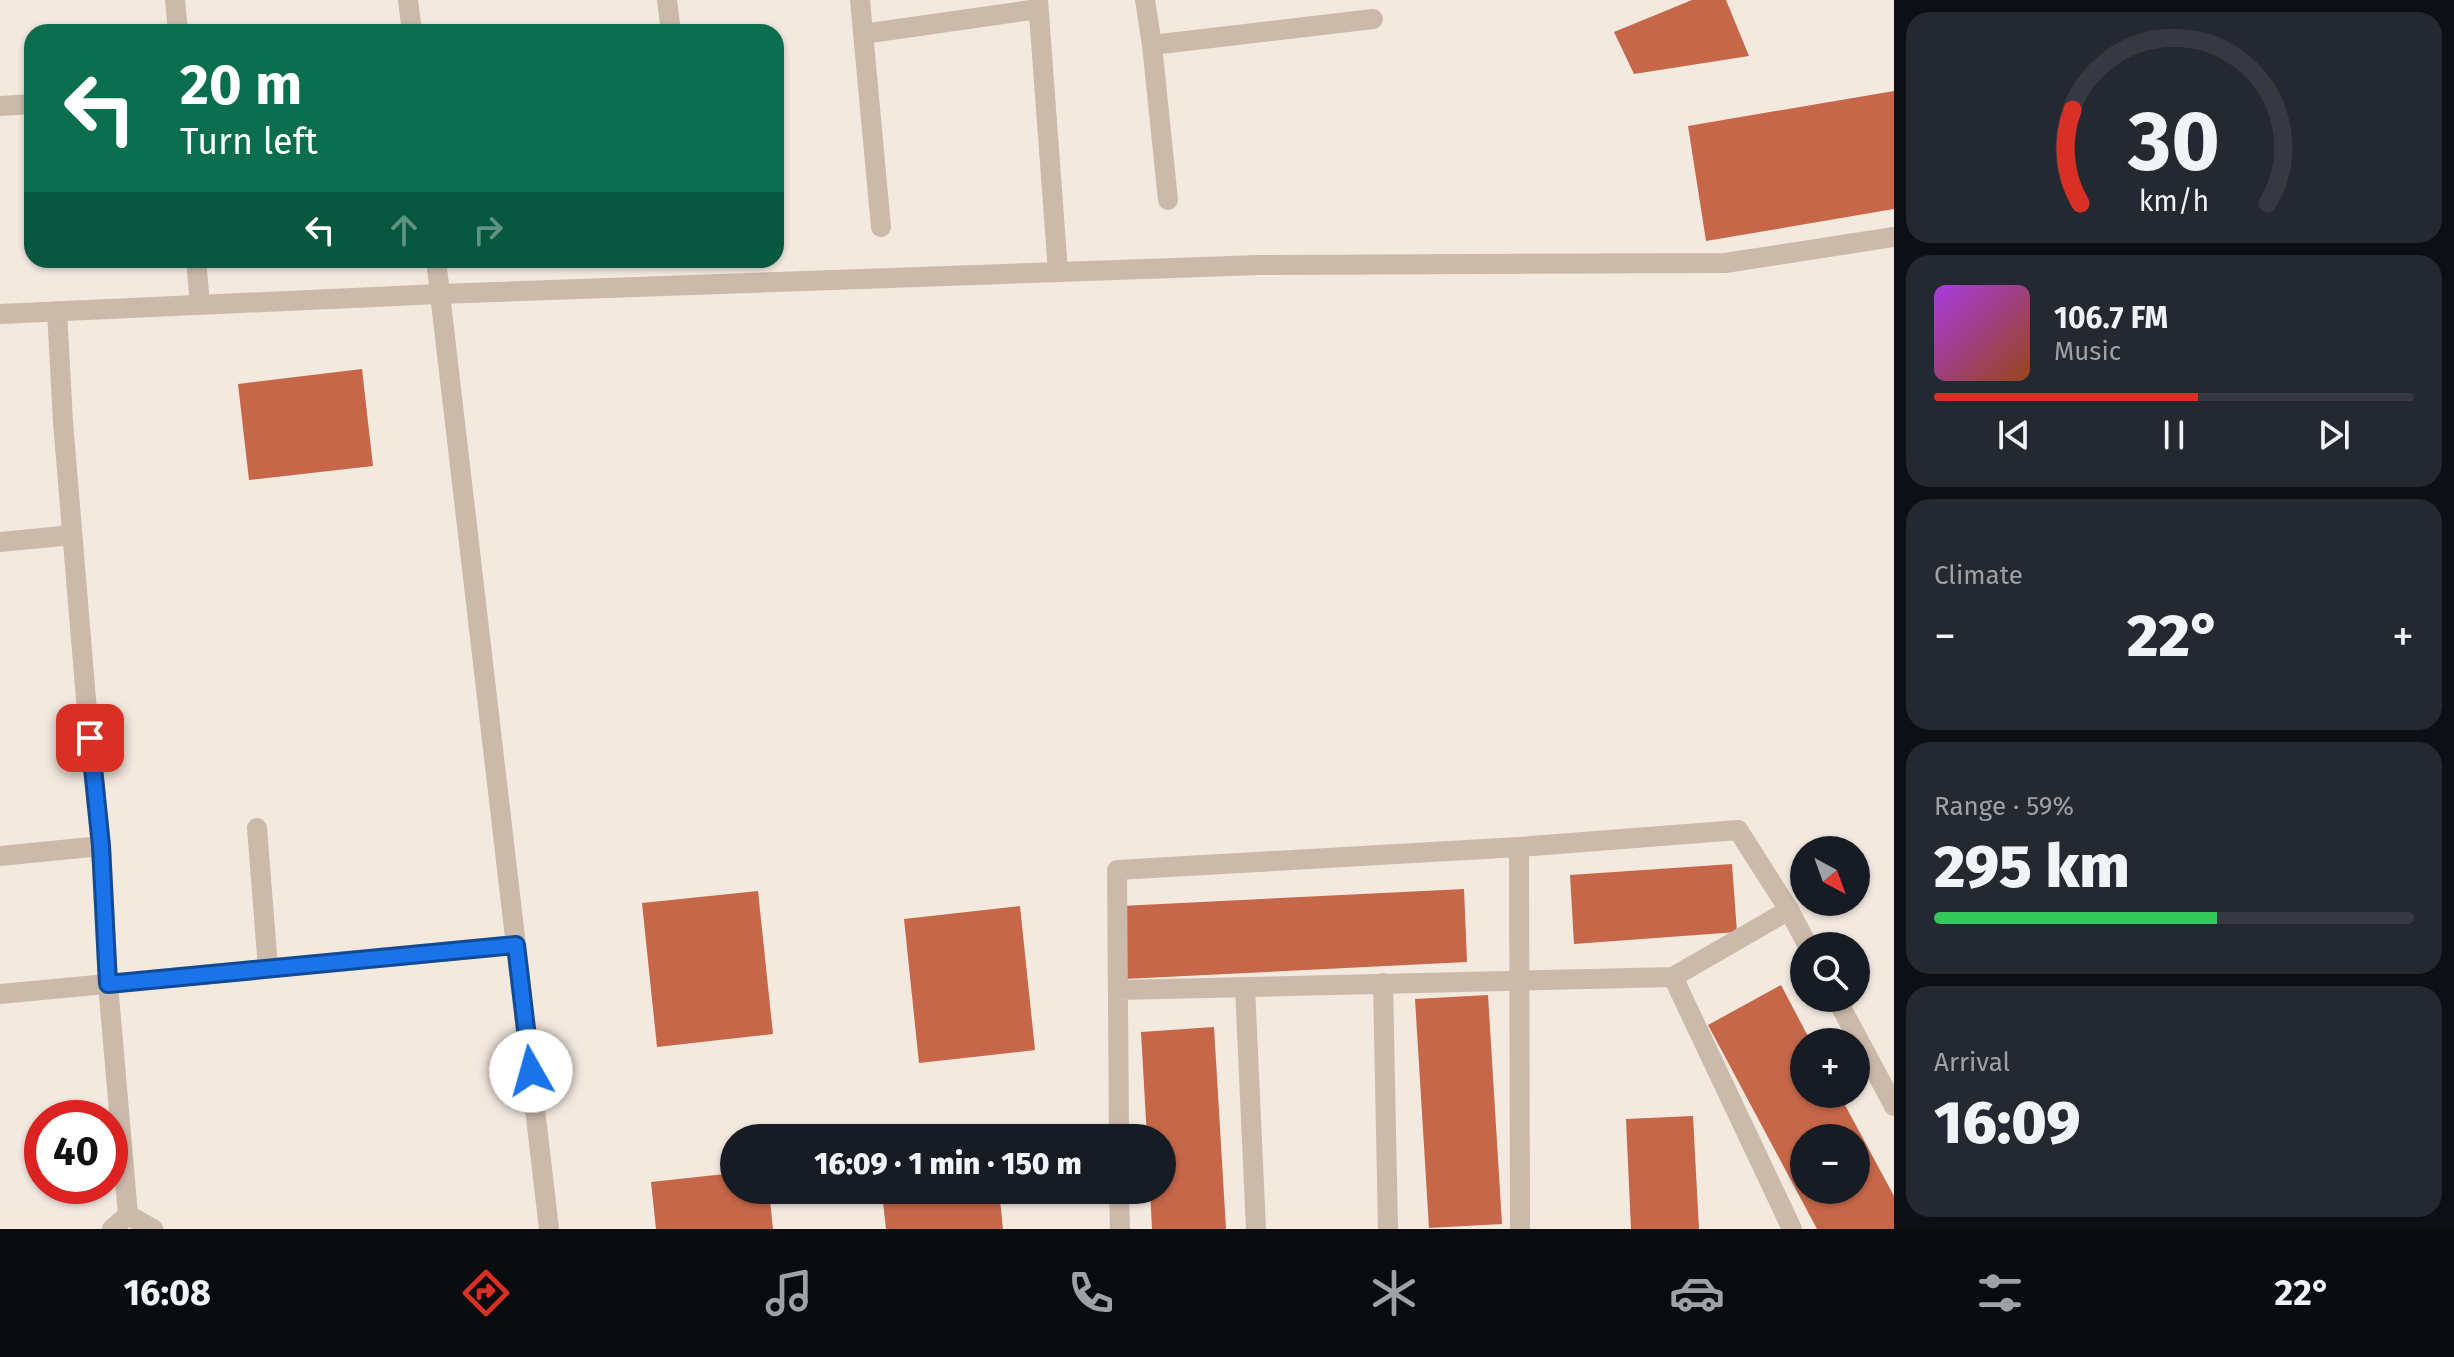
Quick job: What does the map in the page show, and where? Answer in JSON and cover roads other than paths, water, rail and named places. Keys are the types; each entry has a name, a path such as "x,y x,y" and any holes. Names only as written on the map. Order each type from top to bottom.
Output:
{"street":[{"path":"175,0 177,24"},
{"path":"408,0 411,24"},
{"path":"667,0 670,24"},
{"path":"860,0 881,227"},
{"path":"1145,0 1168,200"},
{"path":"863,34 1038,4 1058,272"},
{"path":"1152,45 1373,19"},
{"path":"0,106 24,104"},
{"path":"0,314 440,294 1259,265 1725,263 1894,237"},
{"path":"197,268 200,304"},
{"path":"437,268 549,1229"},
{"path":"57,311 72,535 101,846 108,984 128,1215"},
{"path":"0,542 72,535"},
{"path":"257,828 268,968"},
{"path":"1119,1124 1117,870 1519,847 1738,830 1801,932"},
{"path":"0,856 101,846"},
{"path":"1519,847 1520,1229"},
{"path":"1118,990 1673,977 1789,910"},
{"path":"0,994 516,945"},
{"path":"1673,977 1792,1229"},
{"path":"1383,983 1388,1229"},
{"path":"1245,987 1256,1229"},
{"path":"1844,1012 1894,1106"},
{"path":"1119,1204 1120,1229"},
{"path":"112,1229 128,1215"},
{"path":"128,1215 153,1229"}]}
